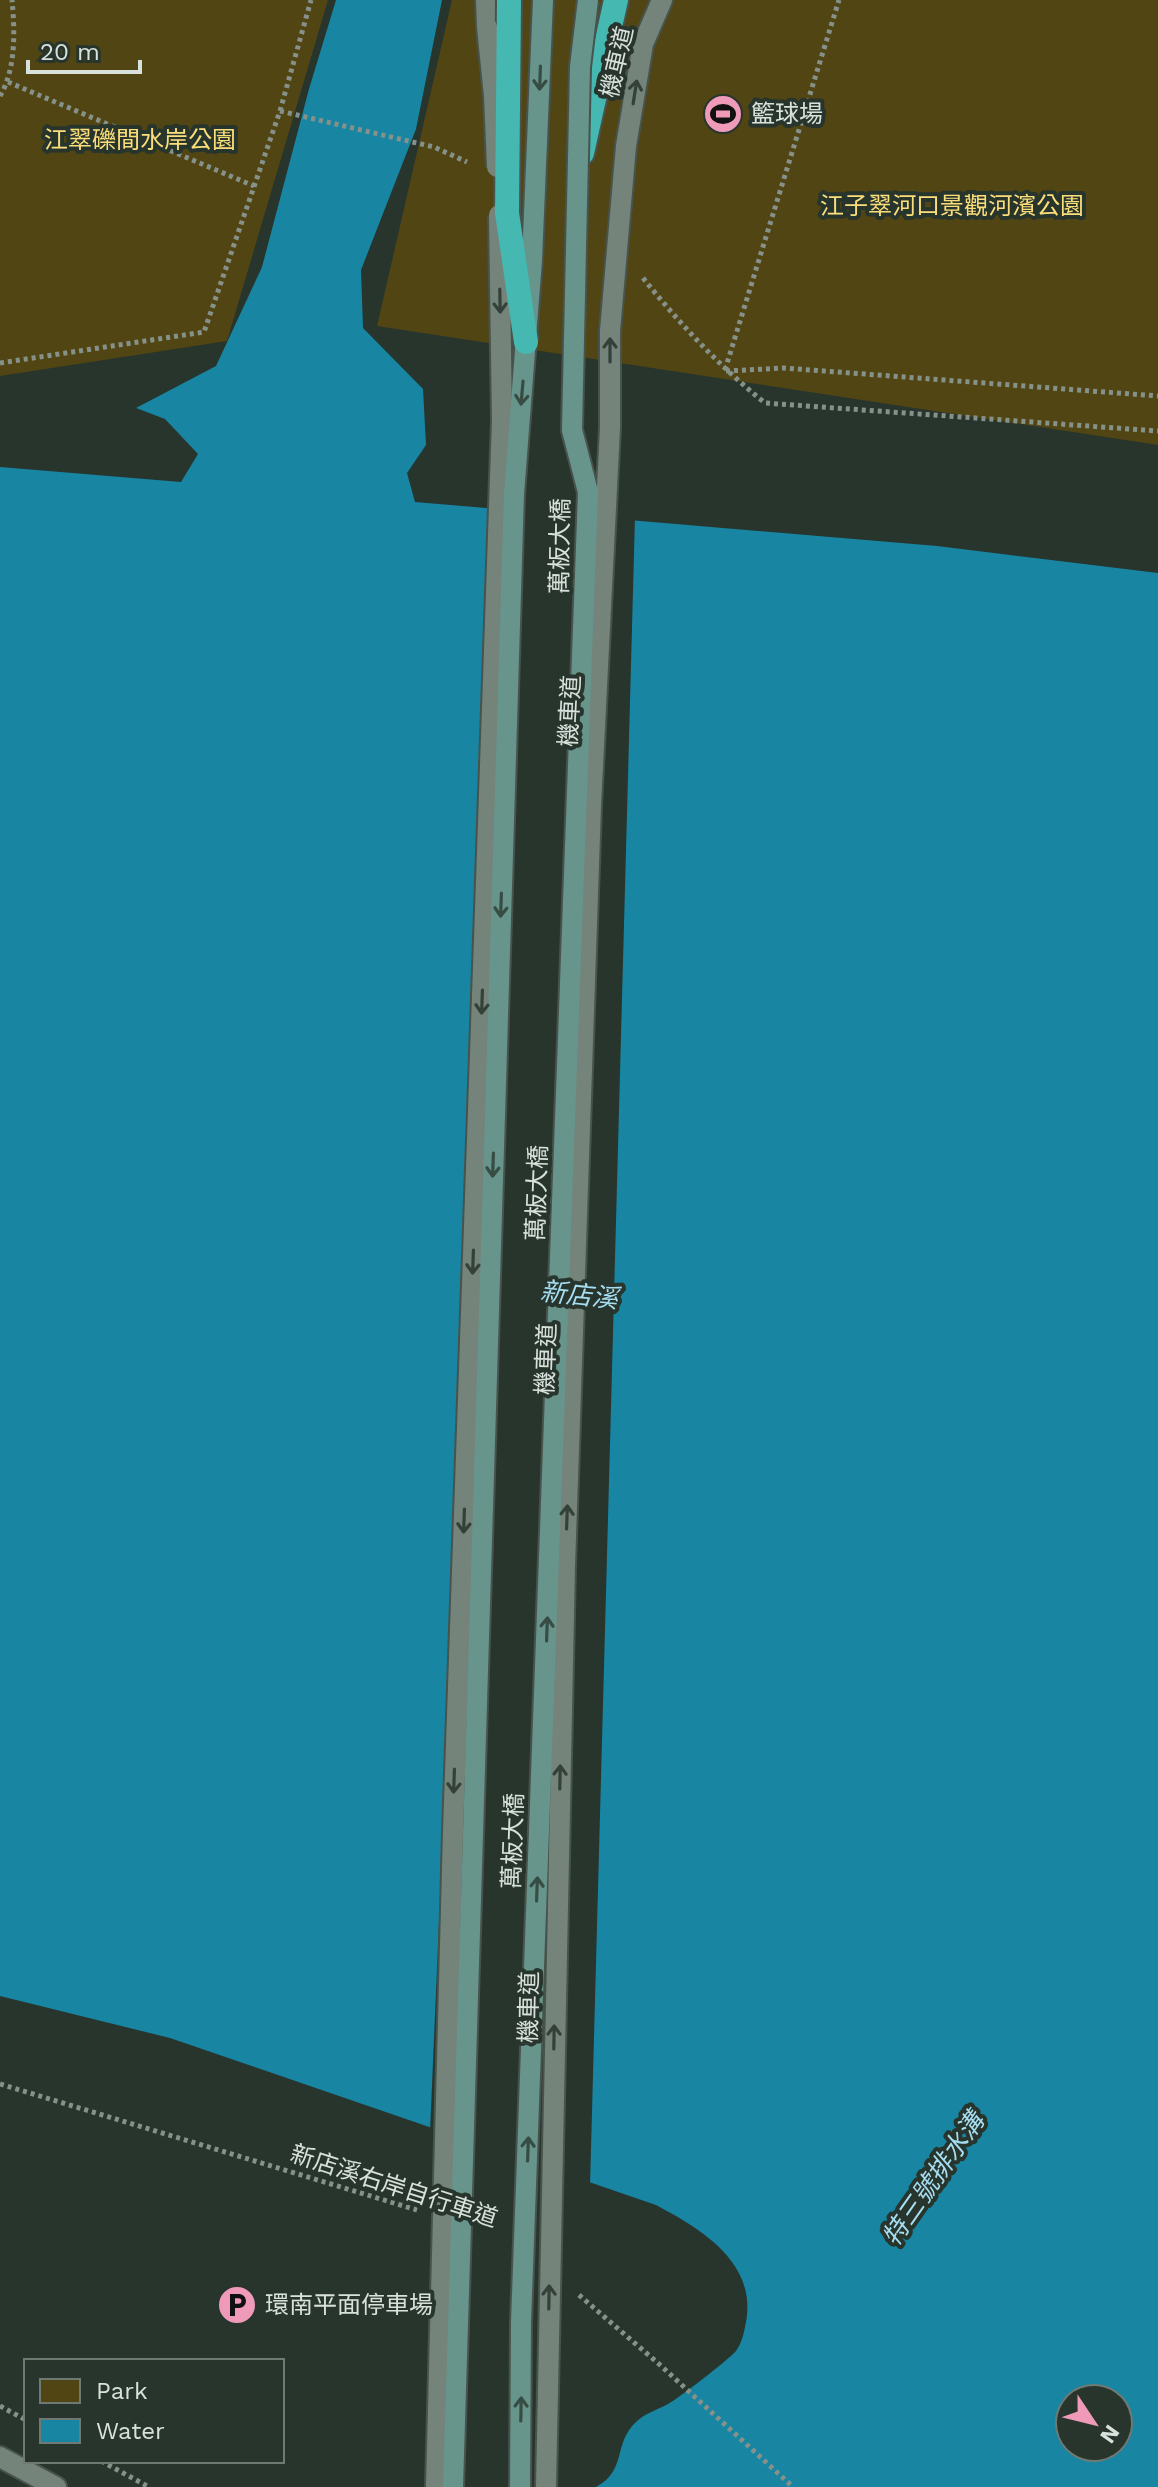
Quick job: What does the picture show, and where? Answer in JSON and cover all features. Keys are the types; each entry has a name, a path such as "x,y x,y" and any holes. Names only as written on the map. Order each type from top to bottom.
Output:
{"highway":[{"path":"509,0 507,213 526,342"},
{"path":"577,171 616,0"}],"street":[{"name":"萬板大橋","path":"453,2487 513,510 526,342 543,0"},
{"name":"萬板大橋","path":"520,2487 522,2306 588,492 572,430 580,67 588,0"}],"lane":[{"path":"436,2487 453,1831 502,420 494,96 486,0"},
{"name":"機車道","path":"546,2487 566,1550 591,806 610,428 610,331 629,132 643,44 662,0"},
{"path":"0,2457 56,2487"}],"path":[{"path":"0,96 8,82 13,38 12,0"},
{"path":"0,363 204,332 280,111 311,0"},
{"path":"725,371 839,0"},
{"path":"8,82 254,186"},
{"path":"280,111 434,147"},
{"path":"725,371 784,368 1158,396"},
{"path":"725,371 765,403 1158,431"},
{"name":"新店溪右岸自行車道","path":"0,2084 431,2214"},
{"path":"575,2292 793,2487"},
{"path":"0,2406 24,2419"},
{"path":"105,2463 149,2487"}],"green space":[{"name":"江翠礫間水岸公園","path":"0,0 328,0 227,341 0,376"},
{"name":"江子翠河口景觀河濱公園","path":"452,0 1158,0 1158,445 377,326"}],"water":[{"path":"336,0 442,0 416,129 361,270 363,328 423,389 426,445 407,473 415,502 937,546 1158,573 1158,2487 596,2487 612,2473 624,2439 636,2422 692,2387 731,2356 740,2344 746,2322 747,2301 743,2282 722,2250 707,2237 656,2205 170,2038 0,1996 0,467 181,482 198,454 165,419 136,408 216,366 262,267"}],"pier":[{"path":"500,505 635,516 590,2186 430,2132"}],"place":[{"name":"籃球場","path":"723,114"},
{"name":"環南平面停車場","path":"237,2305"}],"water label":[{"name":"新店溪","path":"579,1295"},
{"name":"特三號排水溝","path":"933,2179"}]}
